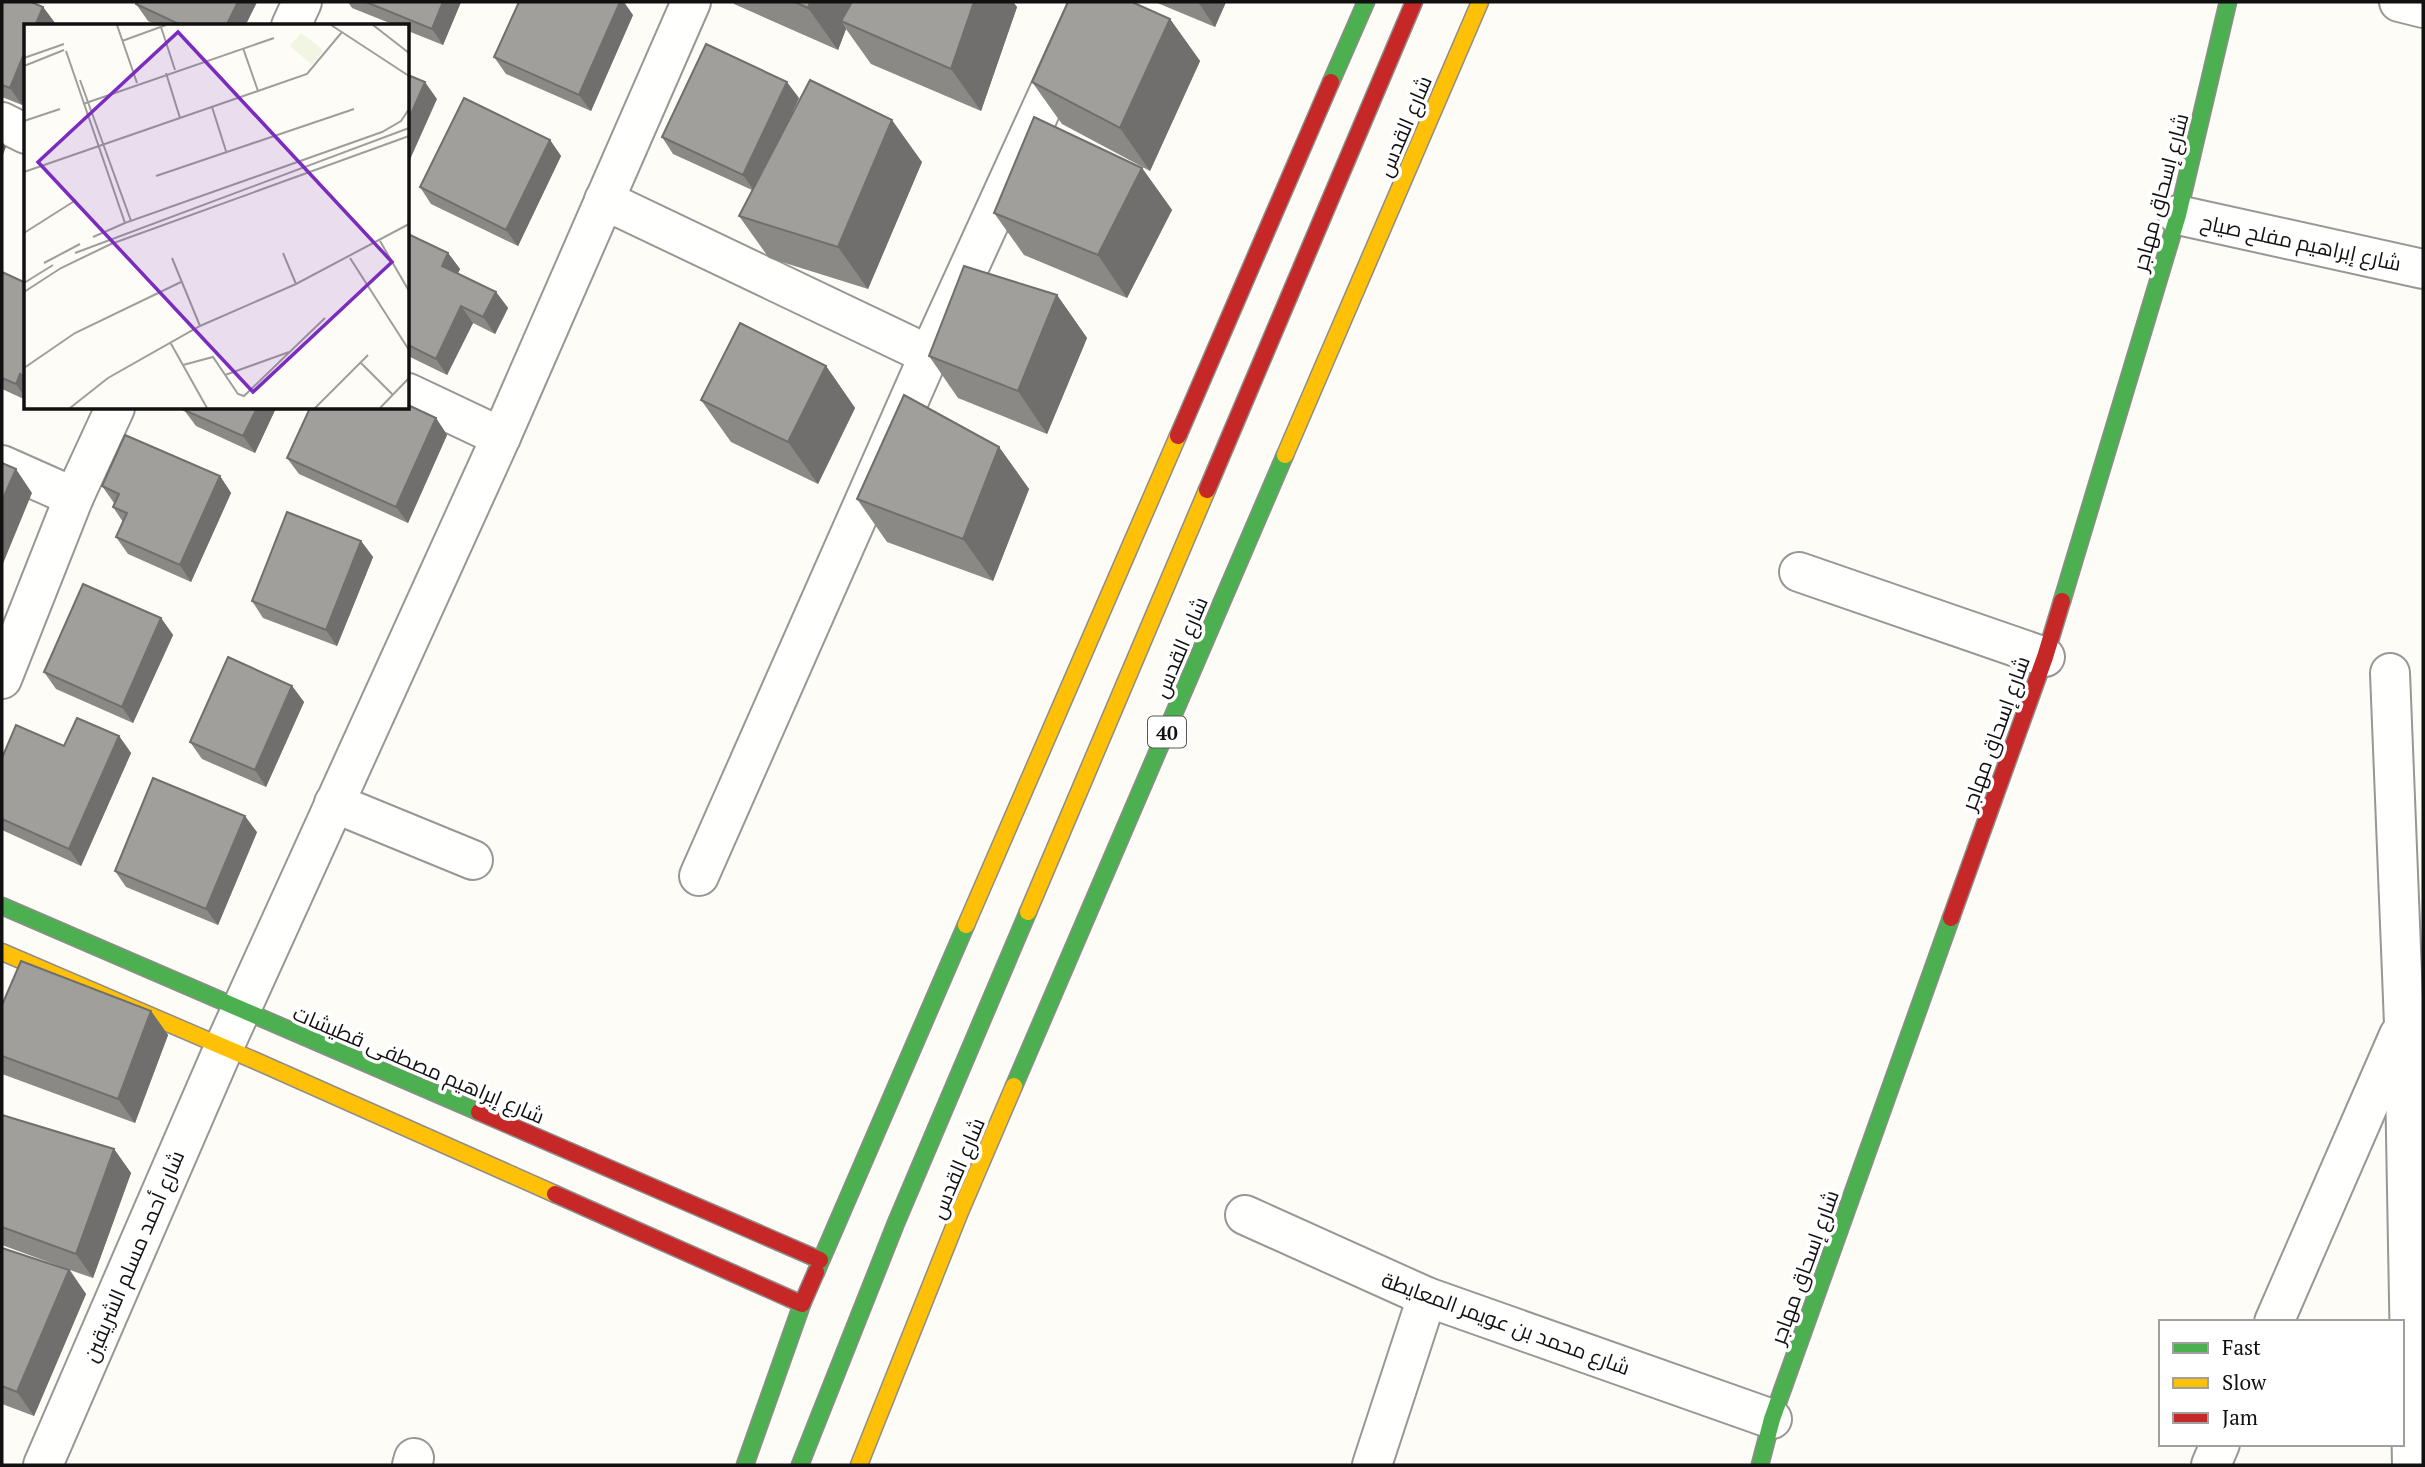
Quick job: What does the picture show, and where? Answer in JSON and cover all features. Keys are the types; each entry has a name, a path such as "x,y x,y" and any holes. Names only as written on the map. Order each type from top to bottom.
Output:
{"main road":[{"path":"745,1465 820,1260 1366,2"},
{"name":"شارع القدس","path":"800,1465 901,1210 1414,2"},
{"name":"شارع القدس","path":"859,1465 960,1212 1480,2"},
{"name":"شارع إسحاق مهاجر","path":"1760,1465 1772,1419 2045,657 2178,215 2228,2"},
{"name":"شارع إبراهيم مصطفى قطيشات","path":"2,906 820,1260"},
{"path":"2,953 224,1047 802,1304"}],"street":[{"path":"292,24 302,2"},
{"name":"شارع أحمد مسلم الشريقين","path":"43,1465 240,1010 501,437 691,2"},
{"path":"699,876 929,355 1090,2"},
{"path":"2399,2 2423,8"},
{"path":"2,122 24,133"},
{"path":"604,200 929,355"},
{"name":"شارع إبراهيم مفلح صياح","path":"2178,215 2423,269"},
{"path":"410,394 501,437"},
{"path":"2,679 74,497 114,410"},
{"path":"2,465 74,497"},
{"path":"1799,572 2045,657"},
{"path":"2390,673 2404,1024 2412,1465"},
{"path":"334,803 473,860"},
{"path":"2275,1320 2404,1024"},
{"name":"شارع محمد بن عويمر المعايطة","path":"1245,1216 1427,1297 1772,1419"},
{"path":"1372,1465 1427,1297"},
{"path":"2211,1465 2219,1446"}],"building":[{"path":"2,2 31,2 43,7 36,24 24,24 24,54 10,88 2,85"},
{"path":"238,2 227,24 179,24 136,4"},
{"path":"366,2 443,2 432,29"},
{"path":"519,2 620,2 579,95 494,57"},
{"path":"795,2 810,2 808,8"},
{"path":"852,2 974,2 951,69 841,21"},
{"path":"1068,2 1132,2 1170,19 1120,128 1032,82"},
{"path":"706,44 787,82 743,175 662,137"},
{"path":"410,76 425,82 410,116"},
{"path":"810,80 892,120 838,247 739,216"},
{"path":"464,98 550,140 506,230 420,187"},
{"path":"1034,117 1142,168 1098,255 994,213"},
{"path":"410,235 448,253 442,266 496,292 483,317 461,306 436,359 410,346"},
{"path":"964,266 1057,295 1018,391 929,356"},
{"path":"2,272 24,282 24,376 20,374 16,384 2,378"},
{"path":"740,323 826,366 788,442 701,400"},
{"path":"904,395 999,447 963,539 857,499"},
{"path":"410,406 436,418 396,507 287,458 309,410 410,410"},
{"path":"184,410 256,410 243,436"},
{"path":"125,435 220,476 180,565 116,537 127,513 113,507 119,494 102,486"},
{"path":"2,463 16,469 2,501"},
{"path":"287,512 361,541 326,630 252,601"},
{"path":"83,584 161,618 122,707 44,672"},
{"path":"228,657 292,686 255,770 190,742"},
{"path":"77,718 119,736 69,849 2,819 2,758 16,725 64,746"},
{"path":"153,778 245,816 206,909 115,871"},
{"path":"21,961 151,1011 118,1099 2,1056 2,1005"},
{"path":"2,1115 114,1149 76,1254 2,1227"},
{"path":"2,1248 69,1270 17,1392 2,1386"}],"traffic: fast":[{"path":"1331,82 1366,2"},
{"path":"2062,601 2178,215 2228,2"},
{"path":"1014,1086 1285,455"},
{"path":"2,906 479,1112"},
{"path":"800,1465 896,1223 1028,912"},
{"path":"1760,1465 1772,1419 1951,918"},
{"path":"816,1272 966,925"},
{"path":"745,1465 802,1304"}],"traffic: slow":[{"path":"1285,455 1480,2"},
{"path":"966,925 1178,436"},
{"path":"1028,912 1207,490"},
{"path":"2,952 555,1194"},
{"path":"859,1465 960,1212 1014,1086"}],"traffic: jam":[{"path":"1207,490 1414,2"},
{"path":"1178,436 1331,82"},
{"path":"1951,918 2045,657 2062,601"},
{"path":"479,1112 820,1260"},
{"path":"555,1194 802,1304 816,1272"}]}
